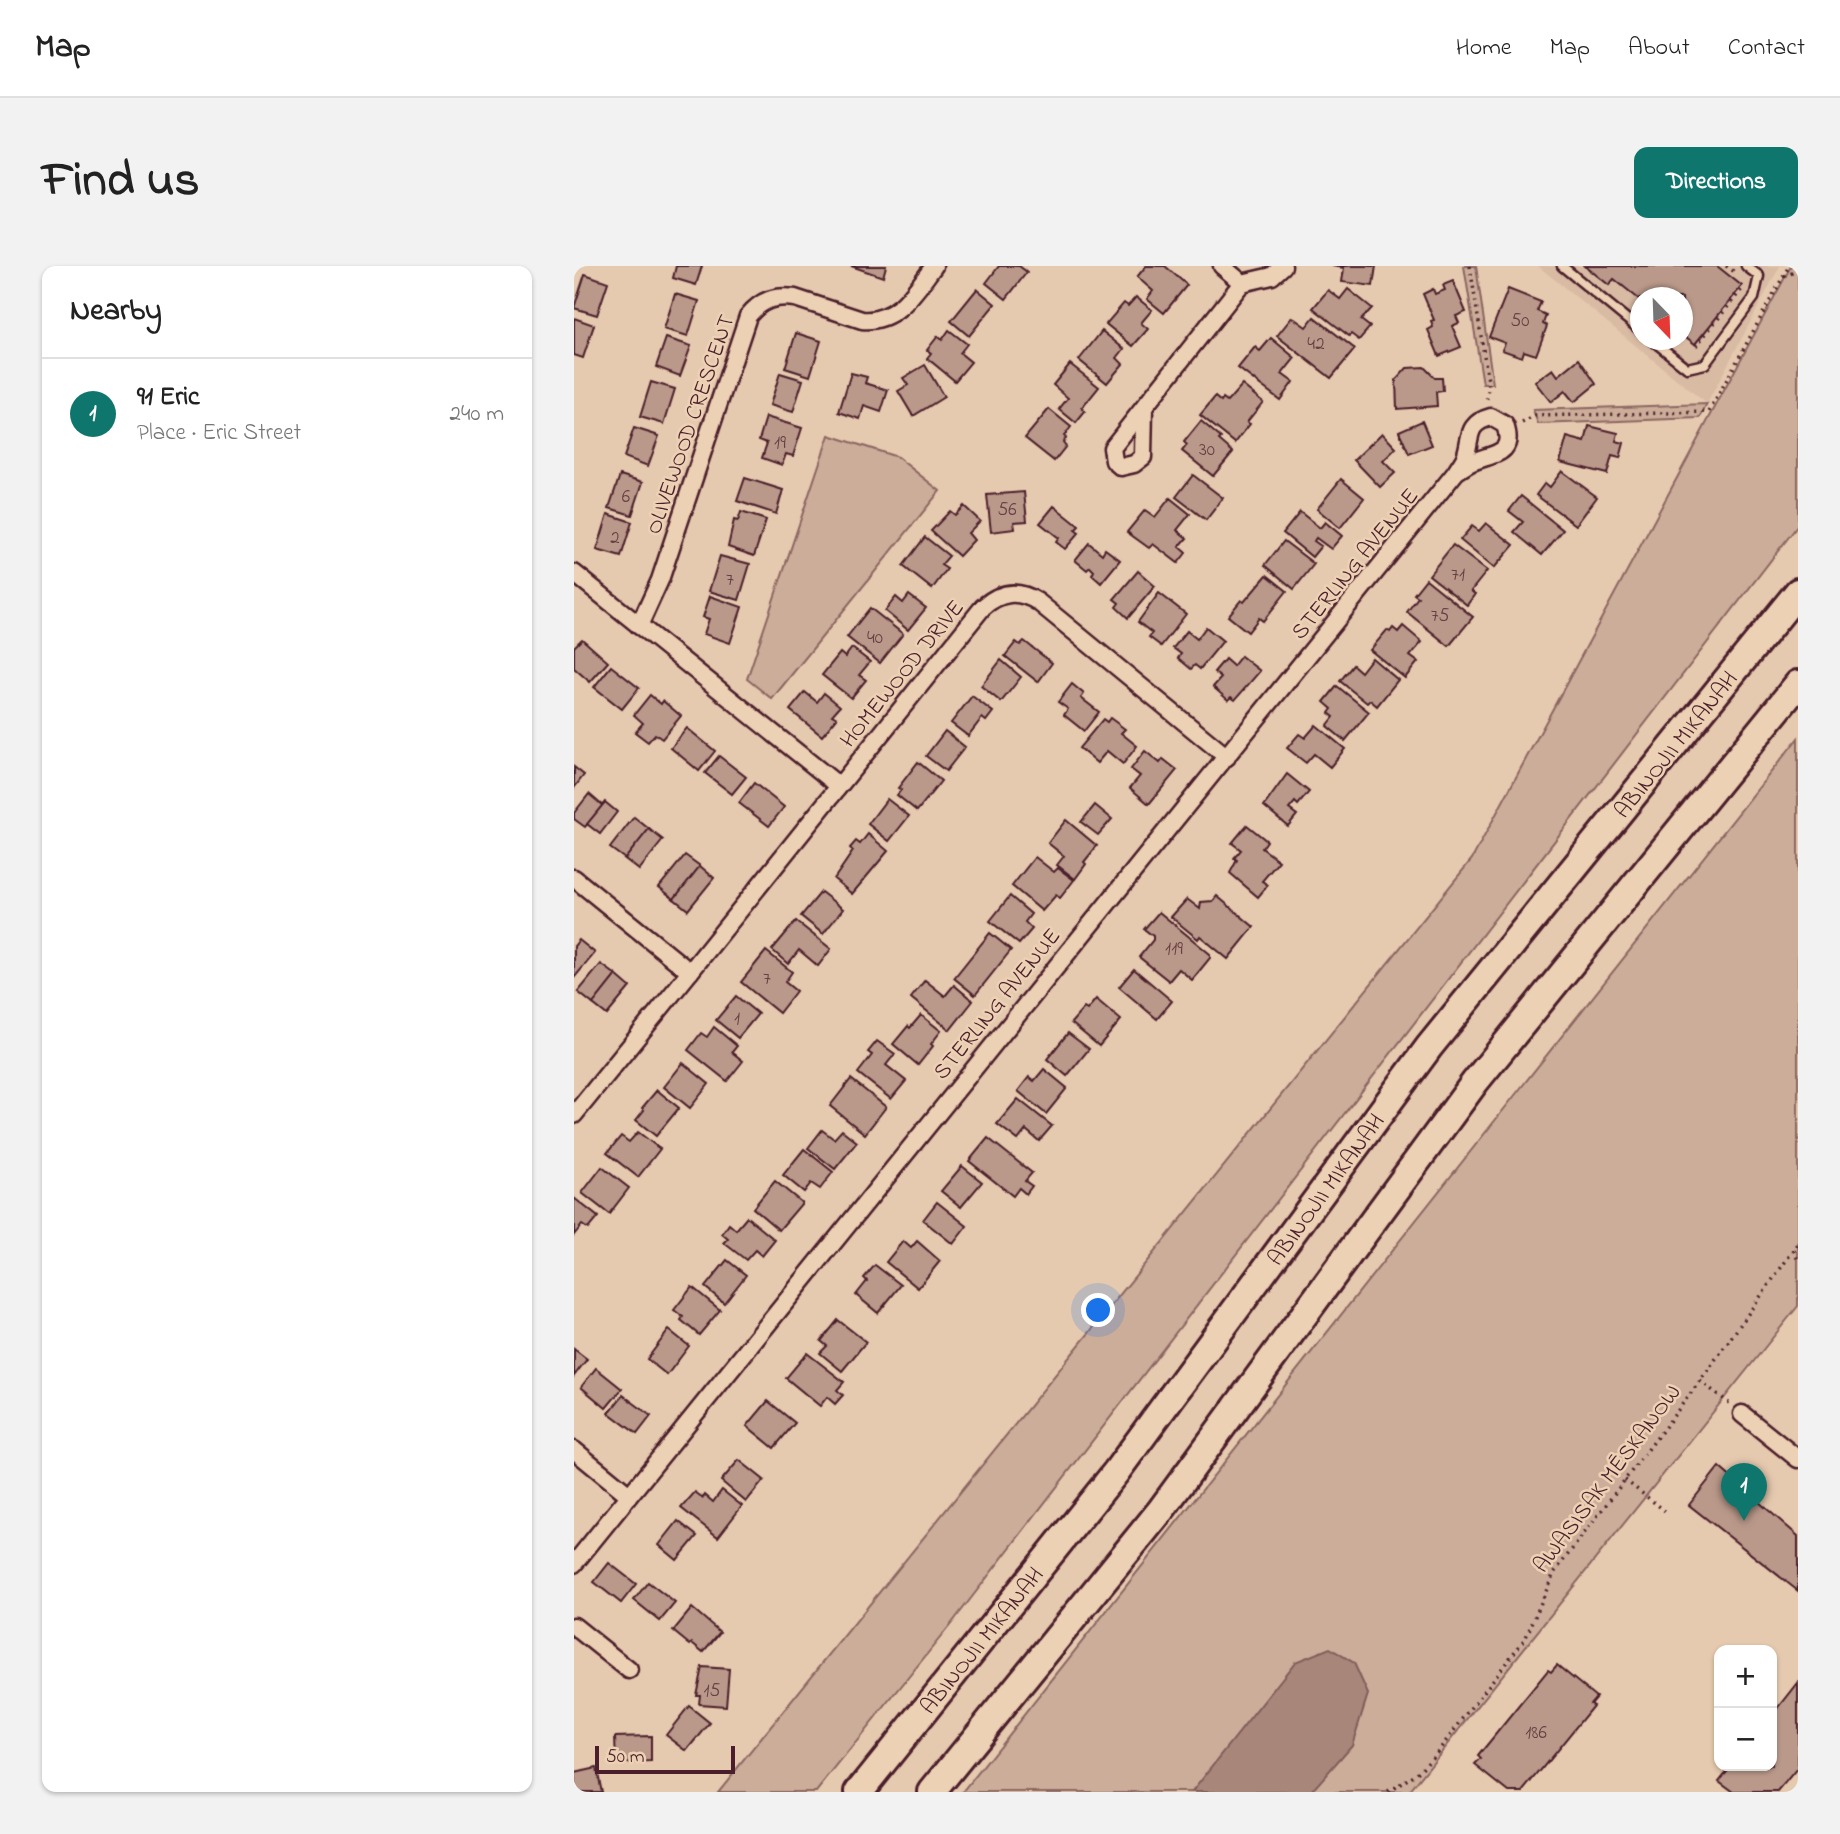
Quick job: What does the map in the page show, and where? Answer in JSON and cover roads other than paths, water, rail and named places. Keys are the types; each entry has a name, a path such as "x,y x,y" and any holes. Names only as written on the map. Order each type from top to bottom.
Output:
{"main road":[{"name":"ABINOJII MIKANAH","path":"859,1792 1116,1472 1429,1048 1798,592"},
{"path":"932,1792 1161,1510 1475,1082 1798,684"}],"street":[{"name":"OLIVEWOOD CRESCENT","path":"639,626 660,580 748,316 755,307 766,300 795,298 872,321 885,318 904,305 934,266"},
{"path":"1144,407 1242,283 1272,275 1283,266"},
{"path":"1228,268 1242,283"},
{"name":"STERLING AVENUE","path":"574,1563 1456,472 1465,457 1473,426 1488,418 1499,419 1507,430 1509,440 1505,448 1456,472"},
{"path":"574,573 839,786"},
{"name":"HOMEWOOD DRIVE","path":"574,1115 983,607 1002,594 1030,597 1038,602 1227,757"},
{"path":"574,878 690,972"},
{"path":"1742,1414 1798,1459"},
{"path":"574,1450 629,1495"},
{"path":"574,1626 629,1670"}],"lane":[{"path":"1562,266 1630,322"},
{"path":"1664,350 1687,368 1705,364 1754,298 1759,276 1746,266"}],"place":[{"name":"91 Eric","path":"1744,1521"}]}
